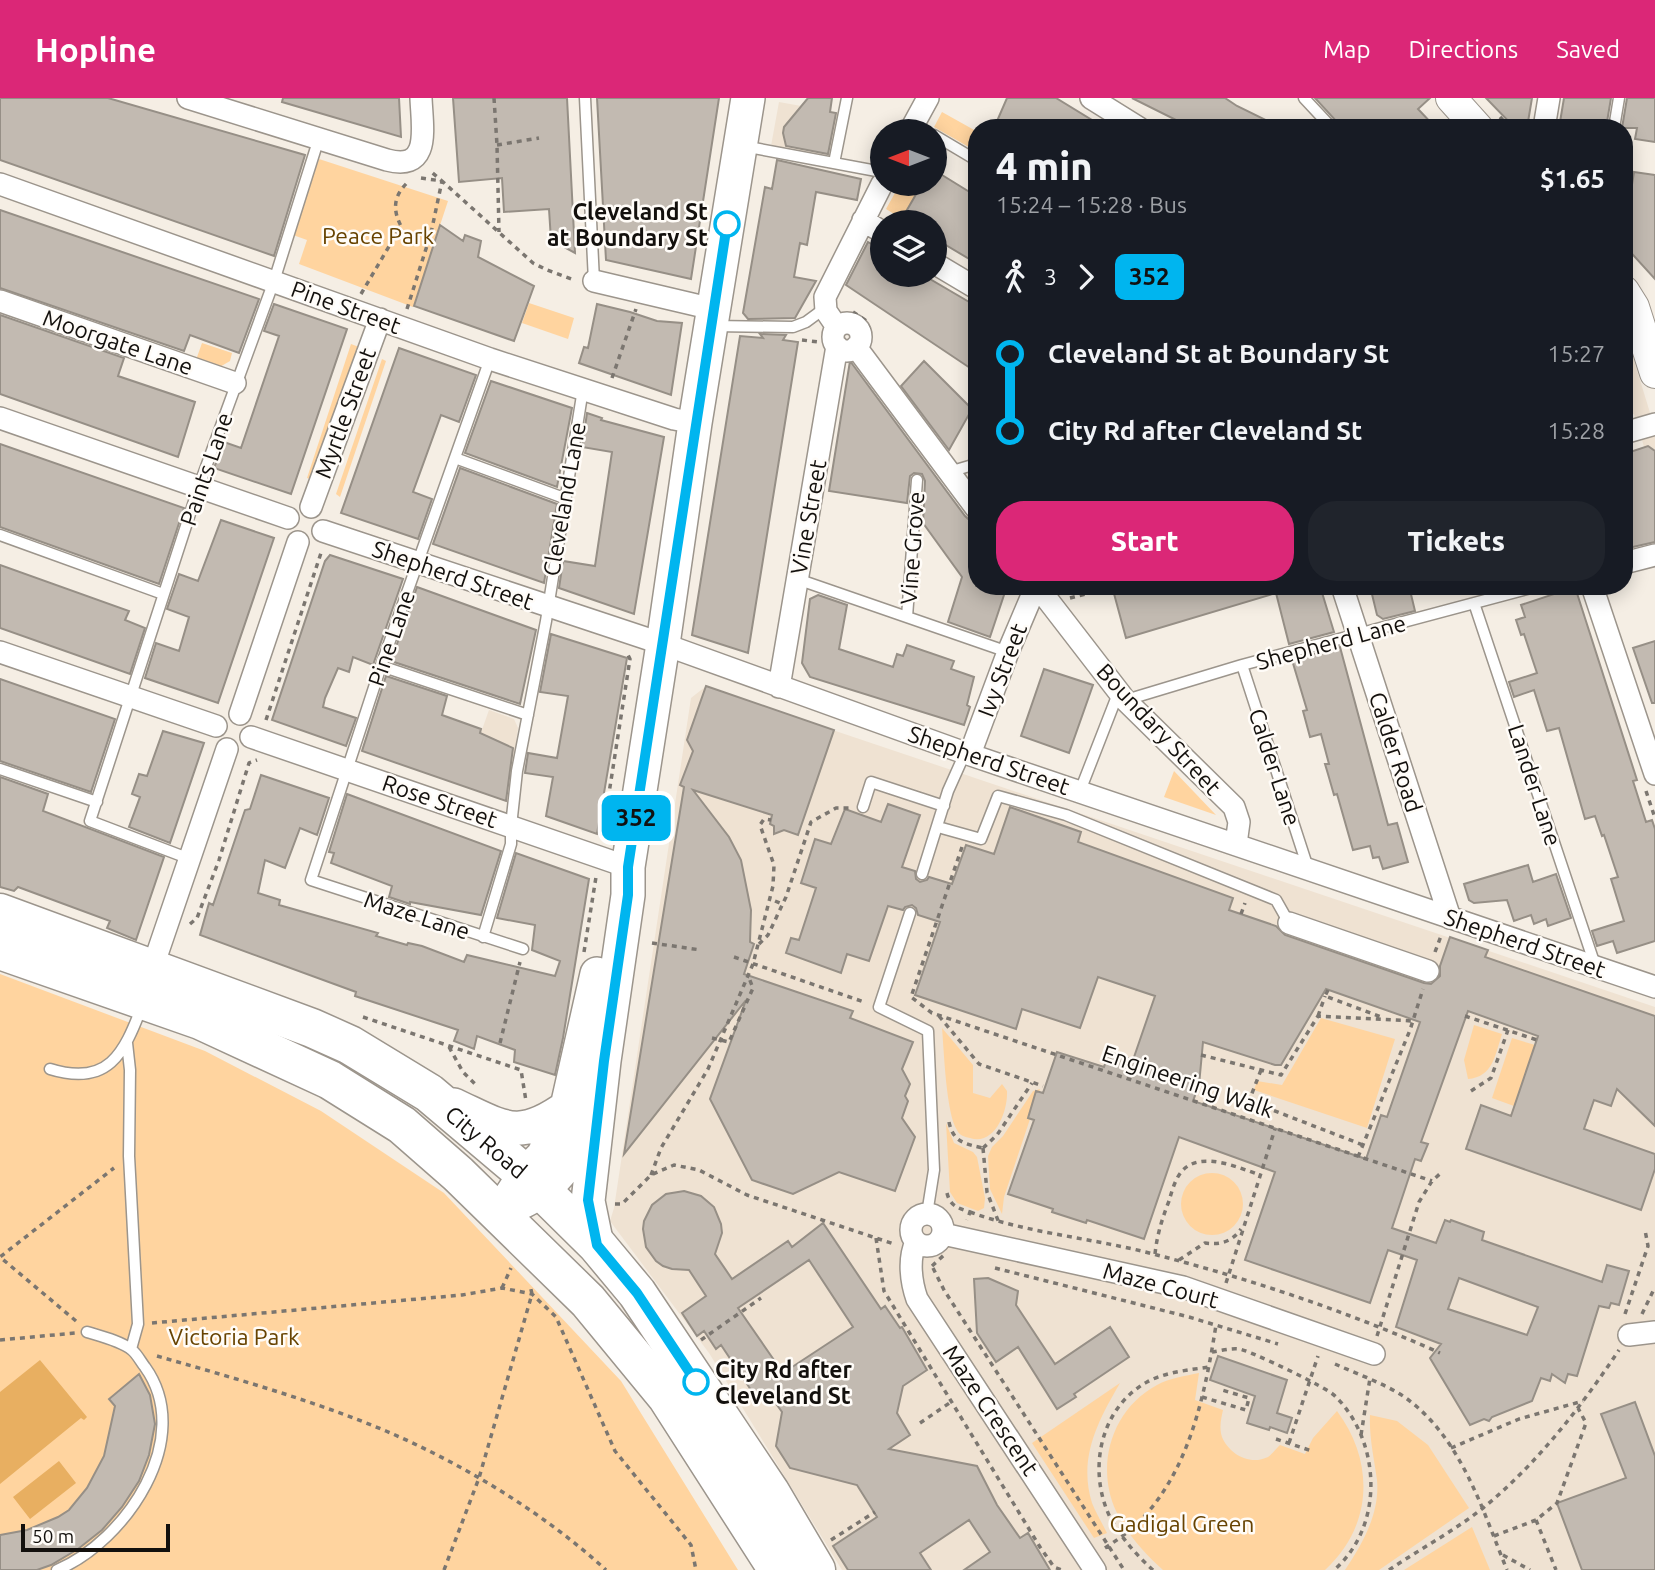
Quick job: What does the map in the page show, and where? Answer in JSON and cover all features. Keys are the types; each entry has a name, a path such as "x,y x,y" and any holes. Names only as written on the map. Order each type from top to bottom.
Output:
{"highway":[{"name":"City Road","path":"0,913 148,985 200,1020 330,1080 402,1125 458,1174 588,1301 667,1397 778,1570"},
{"name":"City Road","path":"0,950 277,1015 350,1045 429,1093 534,1183 597,1245 637,1293 770,1492 825,1554"}],"main road":[{"path":"534,1183 543,1156 566,1107 614,896 613,862 663,644 695,423 748,98"},
{"path":"597,1245 588,1200 604,1061 628,895 613,862"},
{"path":"499,1214 534,1183 565,1167 583,1132 604,1061"},
{"path":"429,1093 495,1124 512,1129 530,1129 546,1122 566,1107"}],"street":[{"path":"199,100 393,161 407,162 417,170 422,139 421,98"},
{"path":"921,119 928,98"},
{"path":"1091,98 1125,119"},
{"path":"1451,98 1470,119"},
{"path":"1546,119 1549,98"},
{"name":"Pine Street","path":"0,184 490,359 674,419 695,423"},
{"path":"876,196 828,288 825,308 843,340 968,497"},
{"path":"863,220 870,224"},
{"path":"947,271 968,283"},
{"path":"594,281 712,317"},
{"name":"Moorgate Lane","path":"0,301 235,383"},
{"path":"1633,303 1650,333 1655,373"},
{"name":"Myrtle Street","path":"310,507 380,319"},
{"name":"Vine Street","path":"779,687 843,340"},
{"path":"0,418 288,518"},
{"path":"1633,430 1655,424"},
{"path":"310,507 322,516 323,531 313,541 298,542 289,533 288,518 297,508 310,507"},
{"name":"Shepherd Street","path":"323,531 663,644 968,753 1655,987"},
{"path":"240,714 298,542"},
{"path":"1633,561 1655,555"},
{"name":"Ivy Street","path":"968,753 1033,595"},
{"name":"Boundary Street","path":"1044,595 1122,696 1234,807 1239,822 1236,844"},
{"name":"Calder Road","path":"1345,595 1450,918"},
{"path":"1595,595 1655,774"},
{"path":"0,652 216,726"},
{"path":"240,714 251,726 251,737 239,750 227,749 216,737 216,726 223,716 240,714"},
{"name":"Rose Street","path":"251,737 613,862"},
{"path":"148,985 227,749"},
{"path":"1289,923 1428,971"},
{"path":"927,1214 940,1220 943,1234 934,1245 914,1246 912,1224 918,1217 927,1214"},
{"name":"Maze Court","path":"943,1234 1183,1287 1374,1354"},
{"name":"Maze Crescent","path":"914,1246 912,1285 917,1299 1096,1562"},
{"path":"1629,1335 1648,1324"}],"lane":[{"path":"585,98 594,281"},
{"path":"834,163 847,98"},
{"path":"1304,98 1324,119"},
{"path":"1616,119 1619,98"},
{"name":"Paints Lane","path":"97,802 199,486 274,281 319,138"},
{"path":"947,143 968,155"},
{"path":"740,146 870,170"},
{"path":"712,317 793,327 806,322 825,308"},
{"name":"Pine Lane","path":"311,880 381,666 490,359"},
{"name":"Cleveland Lane","path":"482,937 511,844 517,771 583,389"},
{"path":"455,458 564,498"},
{"path":"949,471 968,466"},
{"name":"Vine Grove","path":"907,617 917,480"},
{"path":"0,535 163,594"},
{"path":"797,579 1008,652"},
{"name":"Shepherd Lane","path":"1122,696 1504,595"},
{"name":"Lander Lane","path":"1474,603 1596,967"},
{"name":"Calder Lane","path":"1242,665 1308,868"},
{"path":"381,666 528,715"},
{"path":"1080,791 1122,696"},
{"path":"922,874 947,792 968,753"},
{"path":"0,769 97,802 90,821 190,859"},
{"path":"863,807 871,782 944,806"},
{"path":"938,827 981,839 998,796 1066,815 1276,900 1289,923"},
{"name":"Maze Lane","path":"311,880 523,949"},
{"path":"910,913 879,1007 928,1031 934,1170 927,1214"},
{"path":"50,1069 73,1075 92,1072 112,1062 127,1043 148,985"},
{"path":"127,1043 130,1070 129,1156 138,1324 131,1349"},
{"path":"57,1570 82,1557 113,1533 121,1523 139,1496 157,1454 161,1433 162,1412 157,1390 131,1349 87,1332"}],"path":[{"path":"494,98 499,233"},
{"path":"497,145 539,138"},
{"path":"417,170 442,181 533,263 560,276 579,281 579,287 588,289 594,281"},
{"path":"417,170 442,181"},
{"path":"358,301 401,226 396,216 395,204 400,191 417,170"},
{"name":"Myrtle Street","path":"380,319 388,308 408,308 431,233 442,181"},
{"path":"613,374 635,313"},
{"path":"277,724 265,720 320,553 329,552"},
{"path":"583,956 613,862 620,737 630,659 627,652"},
{"path":"188,926 197,918 219,860 244,779"},
{"path":"759,944 768,935 782,904 811,821 836,808 863,807"},
{"path":"651,1175 662,1147 708,1069 753,964 773,886 774,865 760,825 764,818 771,820"},
{"name":"Engineering Walk","path":"960,833 963,844 911,997 932,1013 1432,1181"},
{"path":"775,901 782,904"},
{"path":"1358,1157 1413,1021 1428,971 1450,918"},
{"path":"652,943 701,950"},
{"path":"500,1043 523,949"},
{"path":"734,957 879,1007"},
{"path":"712,1038 729,1042 753,988 748,976"},
{"path":"1201,1055 1281,1075 1318,1016 1328,989"},
{"path":"1325,996 1390,1020"},
{"path":"938,1015 979,1064 1043,1086"},
{"path":"1318,1016 1413,1021"},
{"path":"1465,1016 1537,1040"},
{"path":"1471,1091 1491,1078 1508,1030"},
{"path":"449,1045 521,1069 526,1108"},
{"path":"1261,1070 1250,1101 1363,1145"},
{"path":"983,1148 997,1135 1032,1083"},
{"path":"947,1118 956,1139 963,1144 983,1148"},
{"path":"1221,1300 1275,1129"},
{"path":"983,1148 986,1192 999,1223"},
{"path":"87,1332 0,1257 129,1156"},
{"path":"1155,1254 1161,1223 1177,1179 1185,1168 1196,1163 1212,1162 1260,1175"},
{"path":"622,1204 651,1175 674,1165 699,1170 747,1195 876,1238 914,1246"},
{"path":"1361,1435 1380,1324 1419,1202 1432,1181 1443,1171"},
{"path":"1178,1261 1205,1243 1215,1244 1233,1238 1245,1225"},
{"path":"1624,1314 1648,1246 1645,1230"},
{"path":"876,1238 884,1291 1040,1547 1054,1567 1062,1570"},
{"path":"1648,1246 1655,1243"},
{"path":"944,1255 955,1258"},
{"path":"932,1266 944,1290 1124,1570"},
{"path":"989,1267 1216,1325 1280,1345"},
{"path":"1389,1570 1483,1507 1528,1466 1585,1400 1629,1335 1648,1324 1655,1287"},
{"path":"138,1324 462,1295 502,1288 532,1294 556,1317 615,1451 691,1545 696,1570"},
{"path":"444,1570 479,1478 532,1294"},
{"path":"705,1337 761,1298"},
{"path":"1096,1562 1108,1546 1139,1523 1168,1483 1194,1428 1216,1325"},
{"path":"0,1340 87,1332"},
{"path":"131,1349 265,1387 386,1432 479,1478 572,1539 606,1570"},
{"path":"1212,1352 1240,1349 1333,1393 1348,1410 1361,1435 1370,1469 1371,1490 1368,1511 1355,1543 1335,1570"},
{"path":"1289,1443 1318,1356 1402,1396 1418,1408 1451,1448 1476,1489 1507,1570"},
{"path":"1153,1570 1123,1536 1110,1516 1099,1479 1100,1451 1104,1435 1111,1418 1131,1393 1147,1382 1172,1373 1209,1367"},
{"path":"1202,1397 1245,1410 1249,1398 1222,1390"},
{"path":"1451,1448 1519,1419 1585,1400"},
{"path":"920,1423 951,1402"},
{"path":"1494,1536 1536,1520 1557,1503 1587,1423 1578,1408"},
{"path":"1276,1439 1312,1451"},
{"path":"825,1554 873,1515"},
{"path":"1536,1520 1556,1570"},
{"path":"1501,1554 1530,1570"}],"shaded area":[{"path":"779,102 840,113 831,157 771,146"},
{"path":"1633,357 1655,429 1655,461 1649,463 1634,414"},
{"path":"705,687 1655,1007 1655,1570 842,1570 709,1353 610,1221 691,698"},
{"path":"489,710 514,719 518,728 508,802 462,786"},
{"path":"40,1360 87,1417 84,1420 81,1418 0,1484 0,1392"},
{"path":"59,1461 76,1483 30,1519 13,1497"}],"green space":[{"path":"942,112 968,127 968,147 947,134 947,119 938,119"},
{"name":"Peace Park","path":"319,159 448,201 413,307 299,264 307,240 293,235"},
{"path":"893,196 915,196 907,210 886,209"},
{"path":"529,303 574,318 568,339 522,323"},
{"path":"202,343 232,353 230,361 218,368 196,360"},
{"path":"351,344 359,347 313,480 307,478"},
{"path":"382,359 386,361 340,497 336,494"},
{"path":"1174,771 1216,815 1164,797"},
{"name":"Victoria Park","path":"0,974 205,1051 321,1111 444,1193 621,1381 738,1570 0,1570"},
{"path":"1321,1018 1395,1039 1367,1128 1254,1090 1257,1081 1282,1085"},
{"path":"1474,1025 1502,1034 1492,1064 1483,1074 1468,1079 1464,1060"},
{"path":"942,1028 973,1065 973,1093 990,1098 1002,1084 1007,1091 1002,1117 993,1132 986,1137 979,1139 964,1136 958,1132 953,1122"},
{"path":"1512,1038 1535,1045 1514,1106 1492,1098"},
{"path":"1040,1089 1004,1197 1002,1214 990,1189 988,1156 1033,1091"},
{"path":"946,1123 954,1143 973,1152 977,1157 985,1198 984,1208 978,1211 957,1203 950,1192"},
{"path":"1212,1173 1234,1182 1243,1204 1234,1226 1212,1235 1190,1226 1181,1204 1190,1182"},
{"name":"Gadigal Green","path":"1199,1373 1195,1400 1223,1410 1220,1427 1222,1437 1230,1449 1247,1459 1268,1457 1280,1445 1305,1454 1313,1438 1337,1411 1358,1451 1363,1472 1363,1493 1360,1514 1352,1534 1341,1553 1325,1570 1163,1570 1125,1528 1116,1511 1107,1475 1108,1457 1119,1423 1141,1395 1157,1385"},
{"path":"1120,1383 1104,1411 1089,1455 1088,1486 1092,1503 1107,1533 1094,1538 1032,1443"},
{"path":"1370,1415 1397,1421 1428,1445 1469,1508 1379,1570 1345,1570 1364,1538 1376,1504 1377,1480"},
{"path":"1472,1527 1490,1570 1404,1570"}],"building":[{"path":"0,98 108,98 305,155 274,256 0,160"},
{"path":"283,98 399,98 401,137 282,102"},
{"path":"453,98 567,98 575,253 551,240 549,209 504,212 502,178 459,182"},
{"path":"597,98 719,98 691,279 606,260"},
{"path":"808,98 832,98 830,112 836,113 828,154 786,146 784,127"},
{"path":"1007,98 1056,98 1090,119 998,119"},
{"path":"1132,98 1225,98 1264,119 1174,119"},
{"path":"1315,98 1430,98 1418,109 1427,119 1334,119"},
{"path":"1486,98 1532,98 1528,119 1506,119"},
{"path":"1564,98 1611,98 1608,119 1560,119"},
{"path":"1627,98 1655,98 1655,142 1635,139 1637,128 1633,128 1633,119 1624,119"},
{"path":"777,160 861,179 857,200 816,192 807,245 800,243 794,277 816,281 795,318 748,319 743,313 765,187 772,189"},
{"path":"1634,172 1655,175 1655,279 1633,255"},
{"path":"947,178 968,191 968,258 947,246 947,210 907,210 915,196 947,196"},
{"path":"0,210 259,299 239,353 190,335 184,351 0,288"},
{"path":"440,225 463,241 465,235 481,241 478,257 534,286 514,341 414,306"},
{"path":"868,242 870,287 944,287 968,301 968,367 846,285"},
{"path":"274,304 347,329 291,494 214,468 224,442 241,448 279,336 264,331"},
{"path":"597,304 657,321 682,323 671,395 579,363 584,347 588,348"},
{"path":"0,315 124,358 118,376 195,402 178,457 0,394"},
{"path":"760,334 786,335 783,340 798,342 748,653 692,635 740,336 763,338"},
{"path":"399,348 476,375 459,422 441,415 413,492 432,499 418,539 341,513"},
{"path":"850,361 968,519 968,595 1004,595 990,637 948,622 962,577 923,523 925,481 922,474 914,473 910,476 907,503 829,491"},
{"path":"924,361 968,405 968,416 949,450 901,386"},
{"path":"491,381 572,408 557,487 465,453"},
{"path":"587,413 602,418 601,420 664,437 634,614 559,588 563,561 595,566 612,452 582,447"},
{"path":"0,444 184,508 159,584 0,527"},
{"path":"1648,446 1655,451 1655,542 1633,547 1633,451"},
{"path":"460,468 557,504 544,583 433,544"},
{"path":"221,520 274,538 218,703 145,678 156,643 179,651 189,617 167,609 179,574 198,581"},
{"path":"330,555 403,579 373,665 353,657 349,672 338,668 325,698 323,707 356,718 346,746 272,720 325,561"},
{"path":"0,565 129,611 125,620 145,628 130,674 0,628"},
{"path":"417,587 536,630 520,704 391,661"},
{"path":"818,595 847,605 839,649 893,667 897,654 903,656 907,645 954,661 951,669 974,677 967,705 970,707 964,725 810,677 802,663 810,599"},
{"path":"1114,595 1269,595 1126,638"},
{"path":"1277,595 1323,595 1334,632 1289,644"},
{"path":"1372,595 1411,595 1415,611 1383,619 1377,615"},
{"path":"1551,595 1578,595 1637,780 1633,781 1646,822 1652,820 1655,829 1655,941 1617,953 1613,941 1597,946 1592,931 1624,921 1611,879 1618,877 1595,816 1585,819 1559,728 1547,731 1534,690 1514,697 1509,682 1537,673 1524,634 1521,635 1516,620 1525,617 1521,605"},
{"path":"551,634 627,658 597,834 546,816 553,777 525,773 528,753 557,758 568,696 540,692"},
{"path":"1655,641 1655,703 1652,703 1633,648"},
{"path":"1340,647 1388,825 1397,823 1408,862 1383,869 1379,857 1373,858 1370,846 1353,850 1337,794 1334,795 1325,764 1329,764 1321,734 1310,737 1303,711 1307,710 1292,660"},
{"path":"1044,669 1093,685 1069,753 1021,736"},
{"path":"386,676 447,696 442,715 481,729 480,733 513,748 506,801 362,751"},
{"path":"0,679 115,719 91,792 0,761"},
{"path":"706,686 834,730 798,835 784,830 774,834 774,826 770,824 772,815 693,790 729,837 741,860 751,910 750,942 754,944 744,974 853,1011 850,1018 913,1042 902,1069 910,1084 905,1096 908,1101 902,1118 915,1137 895,1191 839,1172 793,1194 752,1180 710,1099 746,1000 624,1154 684,787 680,785 693,751 687,740"},
{"path":"163,731 204,743 170,843 129,827 140,797 132,794 139,774 147,776"},
{"path":"261,775 329,798 317,835 300,828 285,868 265,860 258,893 280,900 279,905 378,933 376,936 407,945 422,946 464,962 467,955 555,976 560,961 532,950 535,925 497,918 516,853 589,879 555,1075 514,1062 515,1050 477,1036 474,1049 454,1041 458,1030 355,996 356,992 200,935 209,903 213,905 245,810 250,809"},
{"path":"0,777 48,794 43,811 164,857 136,940 107,928 110,921 18,887 14,891 0,887"},
{"path":"347,794 501,851 481,915 410,904 389,897 392,886 331,863 334,853 329,852"},
{"path":"888,804 920,815 902,867 915,871 916,879 920,882 929,877 952,884 966,845 994,854 1010,807 1081,832 1078,842 1233,898 1229,910 1276,926 1285,935 1424,983 1431,984 1440,976 1440,966 1450,937 1488,950 1485,957 1655,1016 1655,1126 1617,1089 1611,1106 1594,1100 1584,1129 1655,1154 1655,1169 1641,1210 1466,1149 1481,1105 1511,1116 1538,1036 1468,1011 1421,1142 1428,1144 1421,1161 1415,1159 1392,1228 1436,1243 1445,1220 1451,1220 1484,1232 1482,1240 1602,1282 1607,1265 1629,1271 1619,1305 1611,1303 1609,1308 1599,1306 1577,1376 1568,1374 1565,1383 1552,1374 1550,1381 1541,1378 1532,1401 1492,1417 1489,1421 1484,1419 1470,1425 1430,1358 1441,1344 1396,1327 1417,1260 1388,1250 1370,1303 1245,1260 1275,1172 1179,1137 1144,1239 1087,1220 1086,1223 1052,1212 1053,1209 1008,1194 1034,1120 1028,1118 1036,1091 1043,1093 1057,1052 1104,1067 1109,1052 1133,1060 1155,996 1098,977 1080,1028 1022,1009 1016,1029 915,995 940,922 918,915 912,905 903,910 888,906 869,961 847,954 841,973 786,953 791,938 799,940 816,888 801,883 815,839 831,844 845,809 881,822","holes":["1326,989 1420,1022 1387,1117 1381,1115 1366,1159 1193,1101 1199,1085 1203,1042 1281,1065","1459,1278 1538,1307 1527,1335 1448,1309"]},
{"path":"1528,865 1533,882 1556,874 1571,918 1548,926 1546,919 1534,924 1531,915 1514,921 1507,900 1474,903 1469,900 1464,884"},
{"path":"684,1191 701,1196 714,1207 722,1233 715,1254 732,1279 788,1241 792,1247 823,1223 881,1309 885,1306 900,1328 902,1327 927,1370 903,1386 897,1413 910,1435 889,1449 977,1466 997,1505 1020,1538 1028,1533 1050,1570 964,1570 990,1552 969,1520 920,1553 931,1570 848,1570 833,1546 877,1517 857,1485 790,1468 776,1446 782,1412 769,1394 762,1399 759,1394 755,1396 721,1345 716,1349 704,1331 697,1336 682,1313 706,1296 689,1270 663,1266 646,1247 644,1221 652,1205 666,1194","holes":["809,1260 853,1327 783,1373 738,1308"]},
{"path":"988,1278 1018,1291 1016,1305 1055,1364 1110,1327 1129,1357 1074,1394 1076,1397 1057,1409 1018,1347 996,1362 977,1333 974,1279"},
{"path":"1218,1356 1287,1380 1277,1413 1292,1418 1287,1433 1247,1423 1255,1396 1210,1380"},
{"path":"139,1374 150,1395 155,1424 149,1455 139,1481 122,1507 102,1530 51,1565 37,1570 0,1570 0,1535 27,1530 58,1517 69,1510 87,1488 104,1456 115,1406 109,1399"},
{"path":"1635,1402 1655,1456 1655,1570 1582,1570 1557,1503 1626,1478 1601,1414"}],"bus line":[{"name":"352","path":"696,1382 637,1293 597,1245 588,1200 604,1061 628,895 628,867 727,224"}],"place":[{"name":"Cleveland St at Boundary St","path":"727,224"},
{"name":"City Rd after Cleveland St","path":"696,1382"}]}
